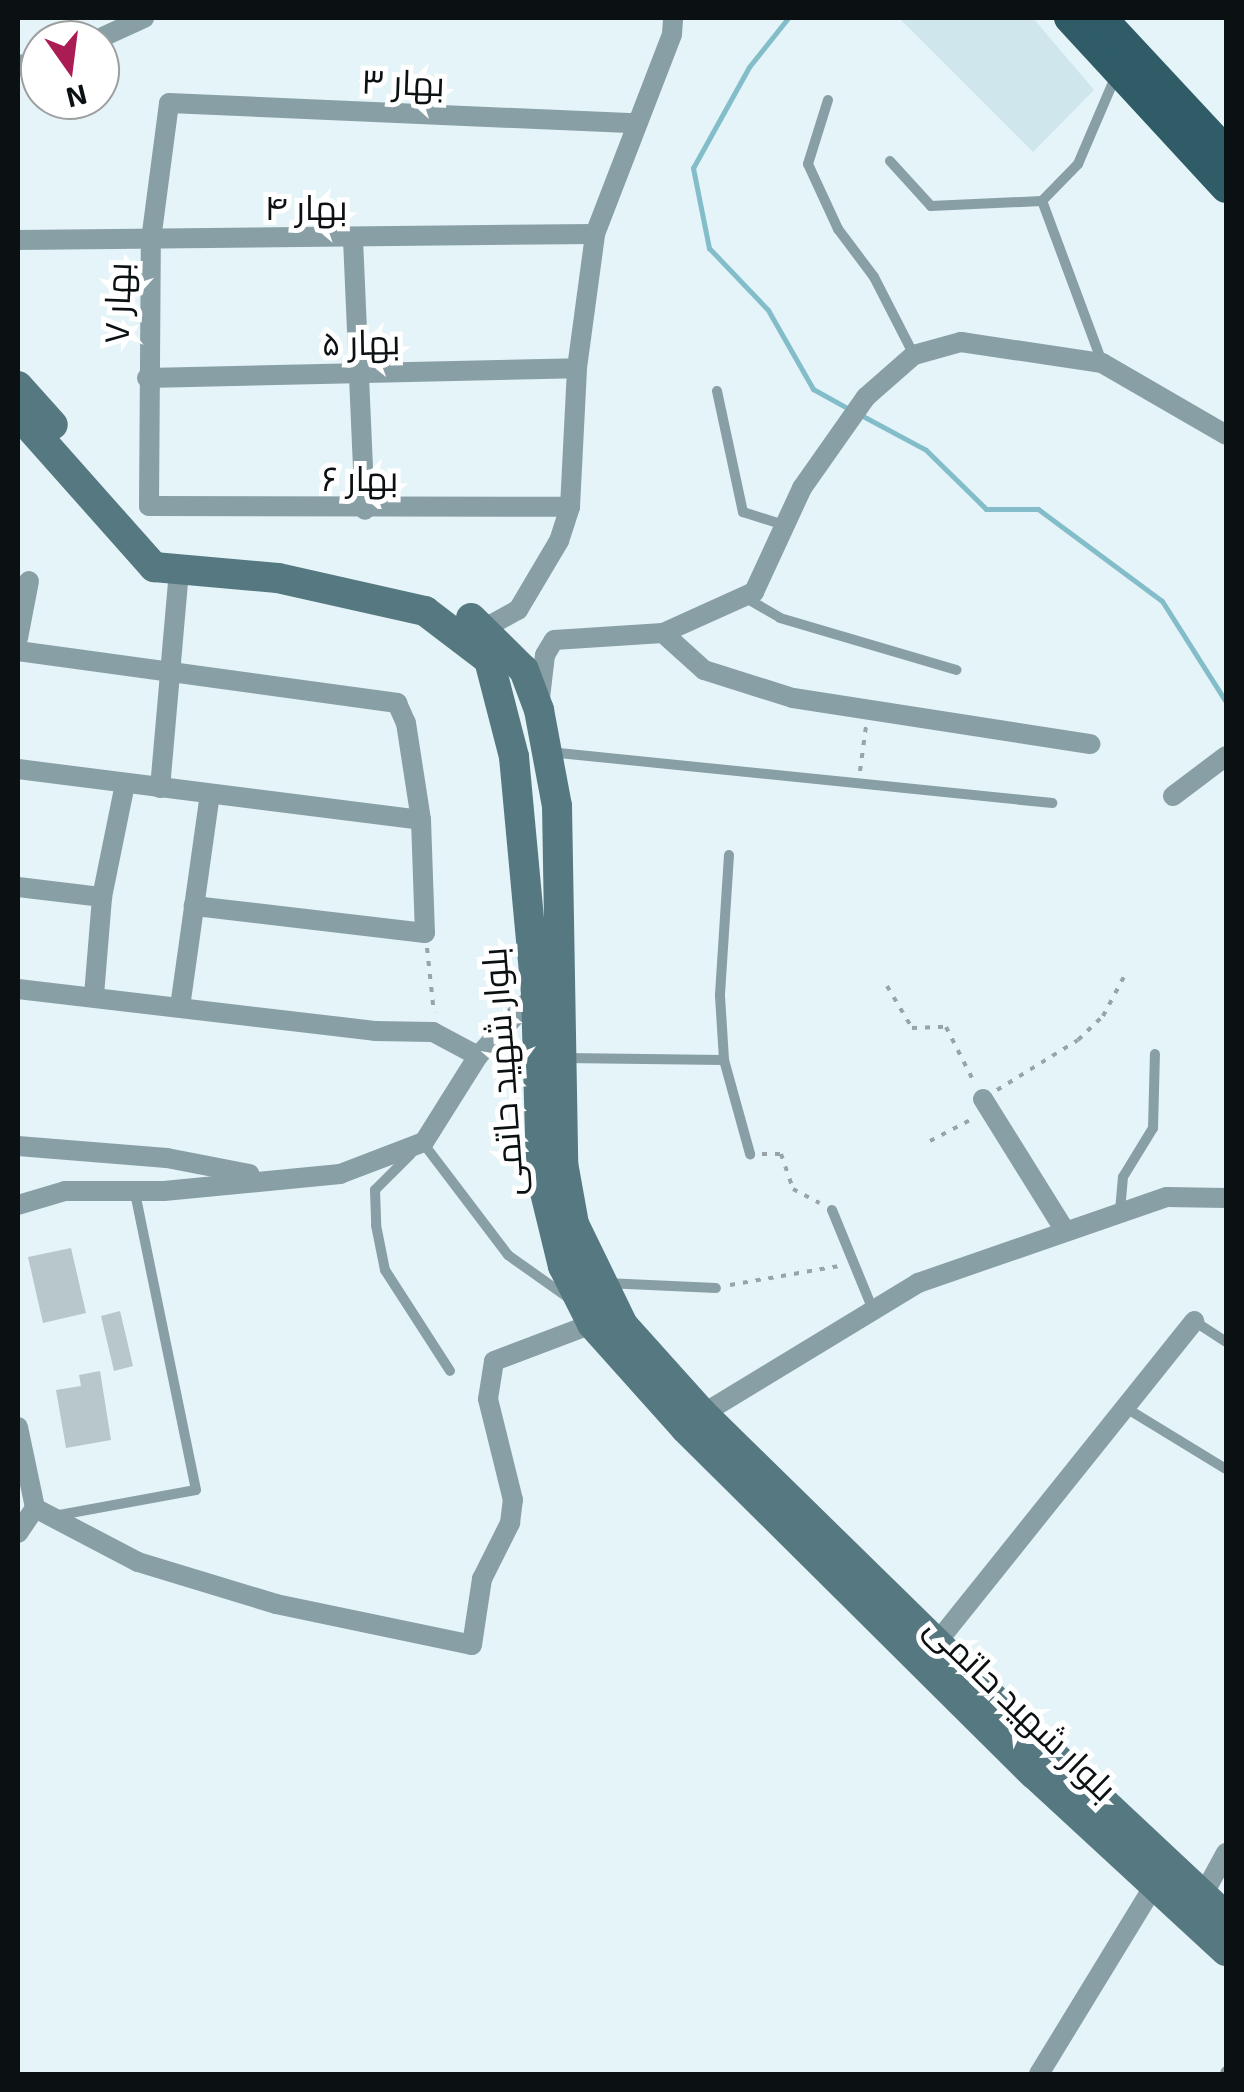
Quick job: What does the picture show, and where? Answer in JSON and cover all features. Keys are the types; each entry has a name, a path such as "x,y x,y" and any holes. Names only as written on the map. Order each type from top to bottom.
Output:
{"main road":[{"path":"1068,18 1226,188"},
{"path":"1102,18 1226,150"},
{"name":"بلوار شهید حاتمی","path":"18,386 141,513 162,549 356,573 433,594 485,628 524,670 539,710 557,806 541,1176 563,1266 693,1420 1160,1875 1203,1895 1226,1916"},
{"name":"بلوار شهید حاتمی","path":"18,414 130,545 154,567 278,578 425,611 489,660 514,757 559,1058 564,1163 592,1305 623,1326 693,1420 938,1641 1226,1950"}],"street":[{"path":"120,29 144,18"},
{"path":"485,628 518,610 559,540 570,507 577,368 595,234 634,123 672,34 673,18"},
{"name":"بهار ۳","path":"169,103 634,123"},
{"name":"بهار ۷","path":"141,513 151,240 169,103"},
{"name":"بهار ۴","path":"18,240 595,234"},
{"path":"354,239 365,510"},
{"path":"539,710 541,670 554,640 663,633 745,597 866,396 914,354 961,342 1102,364 1226,435"},
{"name":"بهار ۵","path":"147,378 577,368"},
{"name":"بهار ۶","path":"141,513 570,507"},
{"path":"160,788 179,570"},
{"path":"18,638 29,581"},
{"path":"663,633 704,670 793,698 1090,744"},
{"path":"18,651 397,703 406,722 421,820 425,934 194,906"},
{"path":"1173,796 1226,756"},
{"path":"18,769 421,820"},
{"path":"94,995 102,897 125,784"},
{"path":"180,1007 210,794"},
{"path":"18,887 102,897"},
{"path":"18,989 375,1031 433,1032 478,1056"},
{"path":"18,1205 66,1190 135,1191 266,1177 340,1174 424,1142 478,1056 548,994"},
{"path":"986,1105 1064,1229"},
{"path":"18,1146 167,1158 266,1177"},
{"path":"693,1420 918,1283 1064,1229 1168,1197 1226,1198"},
{"path":"18,1427 42,1512 138,1562 276,1604 472,1645 482,1579 510,1523 513,1500 488,1400 494,1361 592,1305"},
{"path":"938,1641 1194,1322"},
{"path":"18,1533 42,1512"},
{"path":"1203,1895 1226,1853"},
{"path":"1039,2074 1160,1875"}],"lane":[{"path":"890,161 931,206 1042,201 1078,164 1117,73"},
{"path":"828,100 808,164 838,228 874,276 914,354"},
{"path":"1042,201 1102,364"},
{"path":"718,391 742,512 785,525"},
{"path":"745,597 780,618 957,670"},
{"path":"548,752 1052,803"},
{"path":"728,855 720,996 724,1060 750,1154"},
{"path":"1120,1211 1123,1177 1153,1128 1155,1054"},
{"path":"559,1058 724,1060"},
{"path":"450,1371 385,1270 373,1208 375,1190 424,1142 508,1255 592,1305 716,1288"},
{"path":"42,1512 196,1490 135,1191"},
{"path":"832,1210 859,1263 873,1311"},
{"path":"1194,1322 1226,1342"},
{"path":"1126,1408 1226,1468"}],"path":[{"path":"858,781 868,711"},
{"path":"425,934 433,1032"},
{"path":"930,1141 1078,1040 1103,1016 1126,973"},
{"path":"886,986 912,1028 946,1027 986,1105"},
{"path":"750,1154 781,1154 793,1189 832,1210"},
{"path":"716,1288 859,1263"}],"shaded area":[{"path":"899,18 1033,18 1094,90 1033,152"}],"building":[{"path":"71,1248 86,1313 43,1323 28,1257"},
{"path":"120,1311 133,1366 114,1371 101,1316"},
{"path":"100,1371 111,1440 66,1448 56,1390 81,1386 79,1375"}],"waterway":[{"path":"788,18 749,67 693,168 709,248 768,310 813,389 849,409"},
{"path":"859,414 926,450 986,509 1038,509 1162,601 1226,702"}]}
